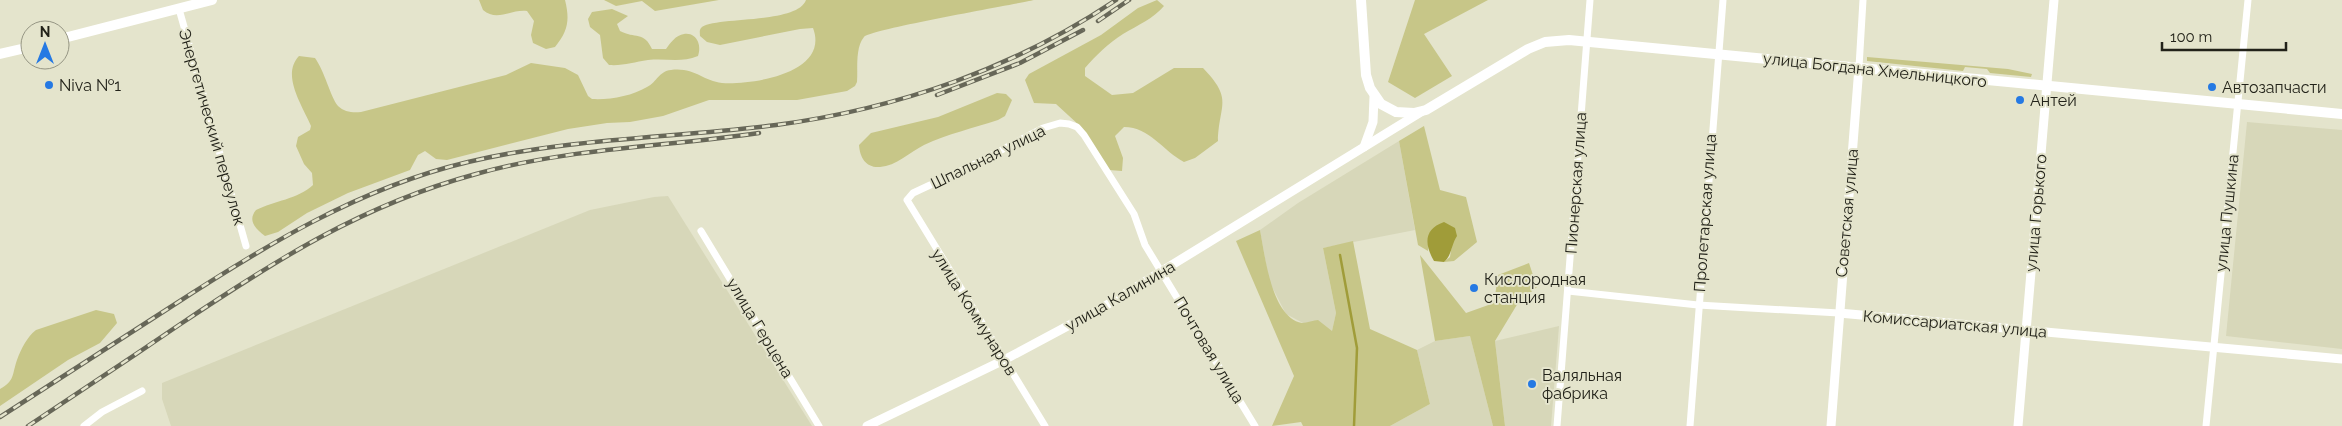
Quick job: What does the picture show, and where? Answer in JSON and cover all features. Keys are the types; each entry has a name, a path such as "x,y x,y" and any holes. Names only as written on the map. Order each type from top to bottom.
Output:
{"main road":[{"path":"1360,0 1366,76 1374,97 1387,109 1396,112 1414,113 1426,110"},
{"path":"70,37 207,1"},
{"name":"улица Богдана Хмельницкого","path":"1426,110 1528,49 1557,40 1586,40 2047,87 2342,114"},
{"path":"0,54 20,49"}],"street":[{"name":"Пионерская улица","path":"1557,426 1590,0"},
{"name":"Пролетарская улица","path":"1690,426 1723,0"},
{"name":"Советская улица","path":"1831,426 1864,0"},
{"name":"улица Горького","path":"2018,426 2054,0"},
{"name":"улица Пушкина","path":"2206,426 2212,348 2248,0"},
{"name":"Энергетический переулок","path":"179,9 246,246"},
{"path":"1364,148 1373,122 1374,97"},
{"name":"улица Калинина","path":"867,426 1004,360 1162,273 1426,110"},
{"name":"Шпальная улица","path":"909,196 1043,128 1060,123 1069,124"},
{"name":"Почтовая улица","path":"1069,124 1077,127 1084,135 1134,214 1145,245 1255,426"},
{"name":"улица Коммунаров","path":"909,196 908,205 1045,426"},
{"name":"улица Герцена","path":"701,231 819,426"},
{"name":"Комиссариатская улица","path":"1568,291 1698,305 1840,314 2342,359"},
{"path":"84,426 102,412 142,391"}],"shaded area":[{"path":"479,0 565,0 567,25 563,36 555,47 546,49 533,43 531,35 534,21 527,11 494,15 483,10"},
{"path":"604,0 719,0 655,11 642,1 616,6"},
{"path":"806,0 1034,0 872,33 864,37 861,42 858,52 857,82 855,86 847,91 797,100 709,100 663,116 568,129 447,160 436,159 425,151 418,155 410,170 348,193 307,213 278,232 265,236 254,224 252,218 256,210 300,194 313,185 312,173 304,164 296,146 298,137 310,130 311,126 293,81 292,72 299,56 315,58 338,106 343,110 352,112 361,112 506,75 531,63 565,68 578,75 588,96 592,99 606,99 628,95 641,90 650,85 664,72 671,70 686,70 715,82 736,83 769,78 800,66 810,56 815,43 813,28 720,45 707,42 700,36 700,30 708,24 771,17 787,13 799,8"},
{"path":"1157,0 1164,6 1160,11 1103,49 1085,68 1085,76 1112,95 1133,93 1174,68 1203,68 1213,79 1222,95 1218,141 1195,158 1184,162 1149,135 1133,128 1124,127 1115,136 1123,158 1122,171 1109,170 1080,126 1056,104 1034,103 1025,80 1029,74 1101,35 1138,8"},
{"path":"1415,0 1488,0 1424,34 1452,76 1415,98 1388,82"},
{"path":"612,9 628,16 617,24 620,31 646,40 652,49 666,49 676,38 688,34 695,37 699,44 698,56 679,60 648,60 609,65 603,58 600,35 590,27 588,19 592,12"},
{"path":"1867,57 2008,69 2032,74 2031,77 1990,73 1987,69 1965,67 1963,71 1867,61"},
{"path":"997,93 1006,94 1012,100 1005,116 998,120 933,141 886,166 871,166 862,158 859,145 871,133 938,117"},
{"path":"2247,122 2342,130 2342,349 2226,336"},
{"path":"1424,126 1440,190 1466,197 1477,242 1454,261 1444,262 1450,257 1452,244 1429,233 1428,251 1418,245 1399,141"},
{"path":"1399,141 1415,230 1323,248 1336,313 1332,331 1303,323 1286,314 1269,281 1260,230 1298,203"},
{"path":"668,196 812,426 171,426 162,399 162,383 590,210"},
{"path":"1444,222 1455,228 1457,236 1447,259 1444,262 1434,261 1427,243 1429,233 1437,225"},
{"path":"1260,230 1271,284 1276,298 1283,309 1292,318 1302,323 1318,320 1332,331 1336,313 1323,248 1353,241 1370,329 1417,350 1430,404 1390,426 1303,426 1301,422 1272,426 1294,376 1236,241"},
{"path":"1420,255 1466,313 1494,303 1498,275 1529,263 1537,287 1518,303 1495,341 1505,426 1493,426 1470,336 1435,341"},
{"path":"96,310 114,314 117,323 100,343 68,360 0,406 0,389 11,380 20,352 36,330"},
{"path":"1559,326 1551,426 1505,426 1495,341"},
{"path":"1470,336 1493,426 1390,426 1430,404 1417,350 1435,341"}],"waterway":[{"path":"1340,255 1357,348 1354,426"}],"railway":[{"path":"0,417 240,263 312,222 388,187 427,173 506,154 583,143 776,125 866,108 954,82 996,65 1037,46 1116,0"},
{"path":"1098,21 1129,0"},
{"path":"937,95 1020,63 1083,30"},
{"path":"28,426 250,278 321,237 395,202 434,187 511,165 581,153 759,133"}],"place":[{"name":"Niva №1","path":"49,85"},
{"name":"Автозапчасти","path":"2212,87"},
{"name":"Антей","path":"2020,100"},
{"name":"Кислородная станция","path":"1474,288"},
{"name":"Валяльная фабрика","path":"1532,384"}]}
